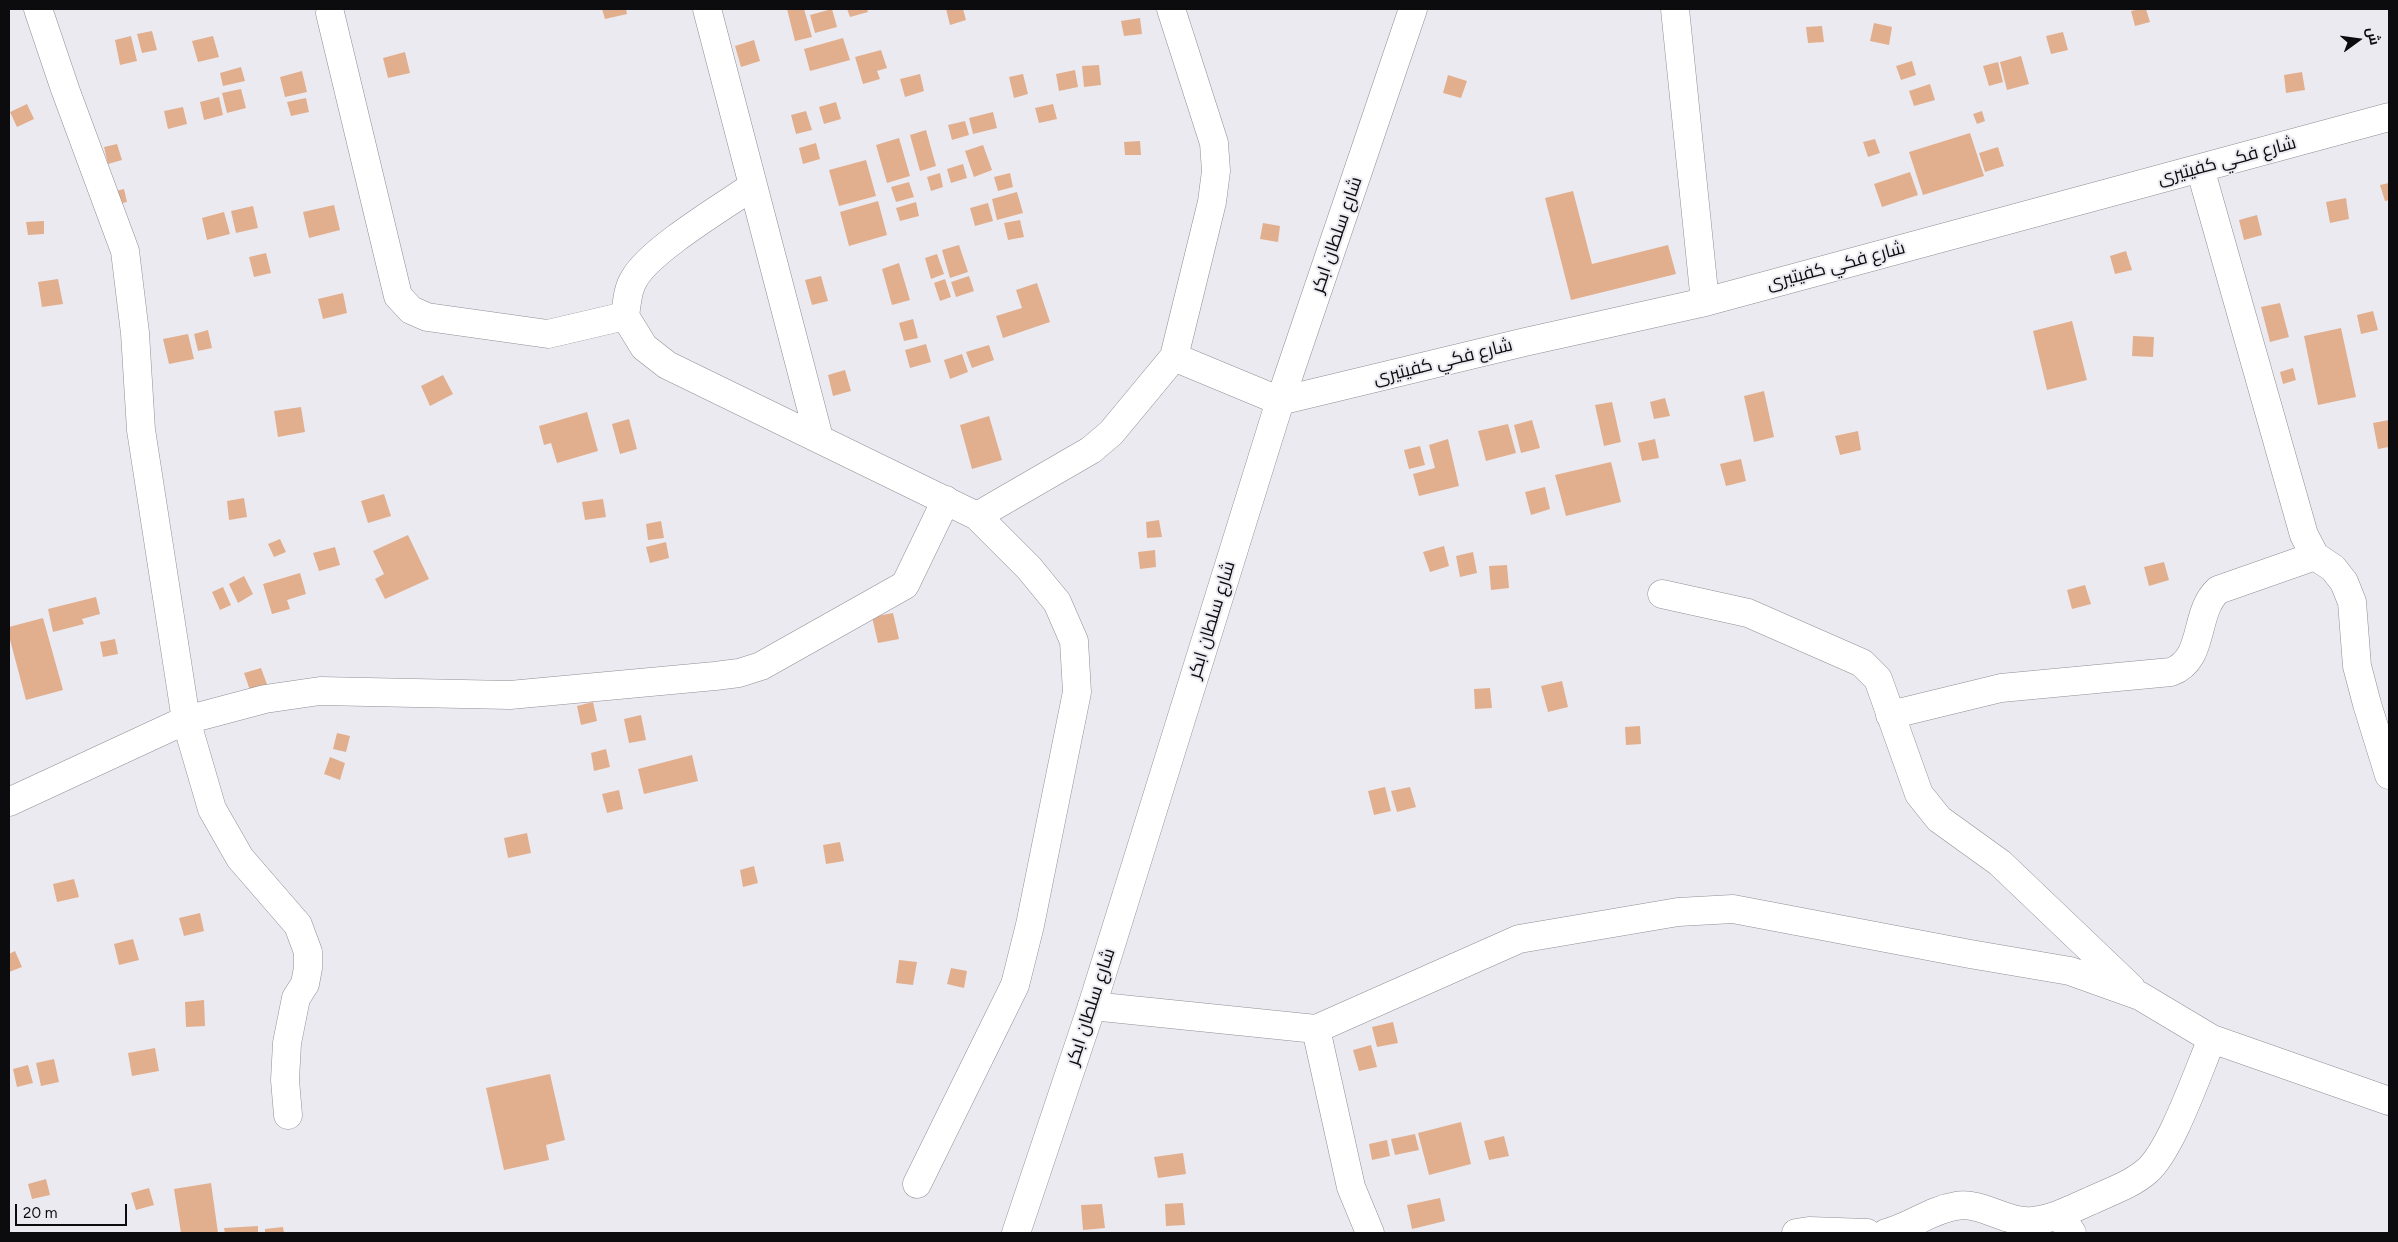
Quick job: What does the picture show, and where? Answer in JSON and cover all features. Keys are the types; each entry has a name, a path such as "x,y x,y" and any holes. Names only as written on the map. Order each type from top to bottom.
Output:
{"main road":[{"path":"38,9 65,89 125,251 135,333 141,430 186,720 212,809 240,858 298,925 306,945 308,968 304,984 296,998 287,1043 286,1080 288,1115"},
{"path":"707,9 819,438"},
{"path":"977,516 1090,450 1104,439 1174,357 1212,202 1216,171 1214,143 1171,9"},
{"name":"شارع سلطان ابكر","path":"1016,1233 1092,1006 1280,401 1413,9"},
{"path":"1675,9 1705,302"},
{"path":"335,10 398,296 411,310 428,317 548,334 577,329 625,316"},
{"name":"شارع فكي كفيتيرى","path":"1280,401 1525,342 1705,302 2389,117"},
{"path":"2200,168 2304,535 2316,556 2332,568 2344,582 2352,602 2357,666 2366,704 2389,775"},
{"path":"753,186 671,243 642,268 631,286 625,316 644,346 667,365 977,516 1029,568 1058,602 1074,641 1077,692 1030,925 1015,986 916,1184"},
{"path":"1174,357 1280,401"},
{"path":"9,802 186,720 265,699 297,693 320,691 510,695 715,676 739,673 761,666 905,585 946,500"},
{"path":"1890,715 2001,688 2171,672 2182,668 2190,659 2208,599 2218,590 2316,556"},
{"path":"1662,594 1748,613 1862,663 1878,680 1919,794 1939,819 2000,863 2140,996"},
{"path":"1092,1006 1316,1030 1519,939 1678,912 1733,909 1970,954 2070,970 2140,996 2212,1039 2389,1101"},
{"path":"1316,1030 1351,1187 1370,1233"},
{"path":"1896,1232 1931,1212 1958,1205 1982,1209 2006,1218 2065,1224 2147,1171 2164,1152 2212,1039"},
{"path":"1796,1233 1809,1231 1867,1233"}],"building":[{"path":"602,9 626,9 627,14 605,19"},
{"path":"787,9 804,9 812,37 795,41"},
{"path":"832,9 837,27 815,33 810,15"},
{"path":"847,9 867,9 868,12 850,17"},
{"path":"946,9 963,9 966,20 950,25"},
{"path":"2146,9 2150,22 2135,26 2131,11"},
{"path":"1140,18 1142,34 1124,36 1121,21"},
{"path":"1874,23 1892,27 1889,45 1870,41"},
{"path":"1822,26 1824,42 1808,43 1806,27"},
{"path":"152,31 157,50 142,53 137,34"},
{"path":"2063,32 2068,50 2051,54 2046,36"},
{"path":"131,36 137,61 120,65 115,40"},
{"path":"213,36 219,57 198,62 192,41"},
{"path":"843,38 850,60 810,71 804,49"},
{"path":"754,40 760,61 741,67 735,46"},
{"path":"881,50 887,68 877,71 880,79 863,84 855,57"},
{"path":"405,52 410,73 388,78 383,58"},
{"path":"2021,56 2029,84 2007,90 2000,62"},
{"path":"1912,61 1916,75 1901,80 1896,66"},
{"path":"1998,62 2003,82 1989,86 1983,66"},
{"path":"1099,65 1101,85 1084,87 1082,66"},
{"path":"241,67 245,81 223,86 220,73"},
{"path":"1075,70 1078,87 1059,91 1056,74"},
{"path":"302,71 307,92 285,97 280,77"},
{"path":"2302,72 2305,90 2286,93 2284,75"},
{"path":"920,74 924,91 905,97 900,79"},
{"path":"1023,74 1028,94 1014,98 1009,77"},
{"path":"1448,75 1467,81 1461,98 1443,93"},
{"path":"1930,84 1935,100 1914,106 1909,91"},
{"path":"241,89 246,108 227,113 222,93"},
{"path":"219,97 223,115 204,120 200,102"},
{"path":"306,98 309,112 291,116 287,102"},
{"path":"836,102 841,119 824,124 819,107"},
{"path":"27,104 34,119 17,127 10,112"},
{"path":"1053,104 1057,119 1039,123 1035,108"},
{"path":"183,107 187,124 168,129 164,111"},
{"path":"806,111 812,130 796,134 791,115"},
{"path":"1982,111 1985,121 1977,124 1973,114"},
{"path":"993,112 997,128 973,134 969,118"},
{"path":"965,121 969,135 952,140 948,125"},
{"path":"926,130 936,166 920,171 910,135"},
{"path":"1970,133 1984,176 1923,195 1909,152"},
{"path":"899,138 910,176 887,183 876,145"},
{"path":"1875,139 1880,153 1868,157 1863,142"},
{"path":"1140,141 1141,155 1125,155 1124,142"},
{"path":"816,143 820,159 803,164 799,148"},
{"path":"117,144 122,160 108,164 104,147"},
{"path":"983,145 992,170 974,177 965,151"},
{"path":"1998,147 2004,166 1985,172 1979,153"},
{"path":"866,160 876,196 839,206 829,170"},
{"path":"963,164 967,178 951,183 947,169"},
{"path":"1910,172 1918,195 1882,207 1874,184"},
{"path":"940,173 943,187 931,191 927,177"},
{"path":"1010,173 1013,187 998,191 994,177"},
{"path":"909,182 914,197 896,202 891,187"},
{"path":"2389,183 2389,200 2385,201 2380,185"},
{"path":"124,189 127,202 114,205 111,192"},
{"path":"1573,191 1592,264 1668,245 1676,274 1571,300 1545,198"},
{"path":"1017,192 1023,213 997,220 992,199"},
{"path":"2346,198 2349,219 2330,223 2326,202"},
{"path":"878,201 887,235 849,246 840,212"},
{"path":"916,202 919,216 900,221 896,208"},
{"path":"988,203 993,221 975,226 970,208"},
{"path":"334,205 340,230 309,238 303,212"},
{"path":"253,206 258,228 236,233 231,211"},
{"path":"224,212 230,234 207,240 202,218"},
{"path":"2257,215 2262,235 2244,240 2239,220"},
{"path":"1020,220 1024,237 1008,240 1004,223"},
{"path":"44,221 44,234 28,235 26,222"},
{"path":"1263,223 1280,226 1278,242 1260,239"},
{"path":"959,245 968,272 950,278 942,250"},
{"path":"2126,251 2132,270 2115,274 2110,256"},
{"path":"266,253 271,273 254,277 249,257"},
{"path":"937,254 944,274 931,279 925,258"},
{"path":"899,263 910,300 892,305 882,269"},
{"path":"821,276 828,301 812,305 805,280"},
{"path":"969,276 974,291 956,297 951,282"},
{"path":"58,279 63,304 42,307 38,282"},
{"path":"945,279 951,297 940,301 934,283"},
{"path":"1037,283 1050,322 1003,338 996,316 1022,308 1016,290"},
{"path":"343,293 347,313 323,319 318,299"},
{"path":"2280,303 2289,337 2270,342 2261,307"},
{"path":"2373,311 2378,330 2361,334 2357,315"},
{"path":"913,319 918,338 904,341 899,323"},
{"path":"2072,321 2087,380 2047,390 2033,331"},
{"path":"2341,328 2356,397 2318,405 2304,336"},
{"path":"208,330 212,348 198,351 194,334"},
{"path":"188,334 194,359 169,364 163,339"},
{"path":"2133,336 2154,337 2153,357 2132,356"},
{"path":"926,344 931,362 910,368 905,350"},
{"path":"989,345 994,360 972,368 966,352"},
{"path":"962,354 968,372 950,379 944,360"},
{"path":"2293,368 2296,380 2283,384 2280,372"},
{"path":"845,370 851,391 833,396 828,375"},
{"path":"443,375 453,394 430,406 421,386"},
{"path":"1764,391 1774,437 1754,442 1744,396"},
{"path":"1665,398 1670,416 1654,419 1650,402"},
{"path":"1612,402 1621,442 1604,446 1595,405"},
{"path":"301,407 305,432 278,437 274,411"},
{"path":"587,412 598,451 557,463 551,443 544,445 539,426"},
{"path":"989,416 1002,460 972,469 960,425"},
{"path":"629,419 637,449 620,454 612,424"},
{"path":"1532,420 1540,448 1521,453 1514,425"},
{"path":"2389,420 2389,447 2378,449 2373,423"},
{"path":"1508,424 1516,453 1486,461 1478,431"},
{"path":"1858,431 1861,450 1840,455 1835,436"},
{"path":"1448,439 1459,486 1419,496 1413,474 1435,468 1429,445"},
{"path":"1655,439 1659,458 1642,461 1638,443"},
{"path":"1420,446 1425,465 1409,469 1404,450"},
{"path":"1741,459 1746,481 1726,486 1720,464"},
{"path":"1611,462 1621,502 1566,516 1555,475"},
{"path":"1545,487 1550,509 1531,515 1525,492"},
{"path":"384,494 391,516 368,523 361,501"},
{"path":"244,498 247,517 229,520 227,501"},
{"path":"603,499 606,517 585,520 582,502"},
{"path":"1159,520 1162,537 1147,538 1146,522"},
{"path":"661,521 664,538 648,540 646,524"},
{"path":"408,535 429,579 385,599 375,579 384,574 373,551"},
{"path":"280,539 286,552 274,557 268,544"},
{"path":"666,542 669,558 650,563 646,547"},
{"path":"1444,546 1449,566 1430,572 1423,552"},
{"path":"335,547 340,565 319,571 313,553"},
{"path":"1155,550 1156,567 1140,569 1138,552"},
{"path":"1473,552 1477,573 1460,577 1456,556"},
{"path":"2164,562 2169,580 2149,586 2144,567"},
{"path":"1507,565 1509,588 1491,590 1489,566"},
{"path":"300,573 306,594 287,600 290,609 272,614 263,584"},
{"path":"244,576 253,594 238,603 229,584"},
{"path":"2085,585 2091,604 2072,609 2067,590"},
{"path":"223,587 231,605 220,610 212,592"},
{"path":"96,597 100,614 82,619 84,624 53,632 48,609"},
{"path":"893,613 899,639 878,643 872,617"},
{"path":"43,618 63,690 26,700 9,636 9,627"},
{"path":"115,639 118,654 103,657 100,642"},
{"path":"261,668 268,687 251,693 244,673"},
{"path":"1562,681 1568,707 1548,712 1541,686"},
{"path":"1490,688 1492,708 1475,709 1474,689"},
{"path":"593,702 597,721 581,725 577,706"},
{"path":"641,715 646,740 629,743 624,719"},
{"path":"1640,726 1641,744 1626,745 1625,727"},
{"path":"337,733 350,736 346,752 333,749"},
{"path":"606,749 610,767 594,771 591,753"},
{"path":"692,755 698,781 644,794 638,769"},
{"path":"330,757 345,763 340,780 324,774"},
{"path":"1385,787 1391,811 1374,815 1368,791"},
{"path":"1410,787 1416,807 1397,812 1391,791"},
{"path":"619,790 623,809 607,813 602,794"},
{"path":"527,833 531,853 508,858 504,838"},
{"path":"840,842 844,861 826,864 823,845"},
{"path":"754,866 758,883 743,887 740,870"},
{"path":"74,879 79,897 57,902 53,884"},
{"path":"200,913 204,931 184,936 179,918"},
{"path":"133,939 139,960 119,965 114,944"},
{"path":"15,951 22,967 9,972 9,954"},
{"path":"899,960 917,962 913,985 896,983"},
{"path":"951,968 967,971 964,988 947,984"},
{"path":"204,1000 205,1026 186,1027 185,1002"},
{"path":"1393,1022 1398,1043 1377,1047 1372,1027"},
{"path":"1371,1045 1377,1067 1359,1071 1353,1050"},
{"path":"155,1048 159,1071 132,1076 128,1053"},
{"path":"54,1059 59,1082 41,1086 36,1063"},
{"path":"28,1065 33,1083 17,1087 13,1069"},
{"path":"550,1074 565,1140 546,1145 549,1160 504,1170 486,1088"},
{"path":"1461,1122 1471,1164 1429,1175 1418,1133"},
{"path":"1415,1134 1419,1150 1395,1155 1391,1139"},
{"path":"1504,1136 1509,1156 1489,1160 1484,1141"},
{"path":"1387,1140 1390,1156 1372,1160 1369,1144"},
{"path":"1183,1153 1186,1174 1158,1178 1154,1157"},
{"path":"46,1179 50,1195 32,1199 28,1184"},
{"path":"211,1183 218,1233 181,1233 174,1189"},
{"path":"149,1188 154,1205 136,1210 131,1193"},
{"path":"1440,1198 1445,1221 1412,1229 1407,1205"},
{"path":"1183,1203 1185,1225 1166,1226 1165,1204"},
{"path":"1102,1204 1105,1228 1083,1230 1081,1205"},
{"path":"258,1226 258,1233 225,1233 224,1228"},
{"path":"283,1227 284,1233 265,1233 265,1229"}]}
